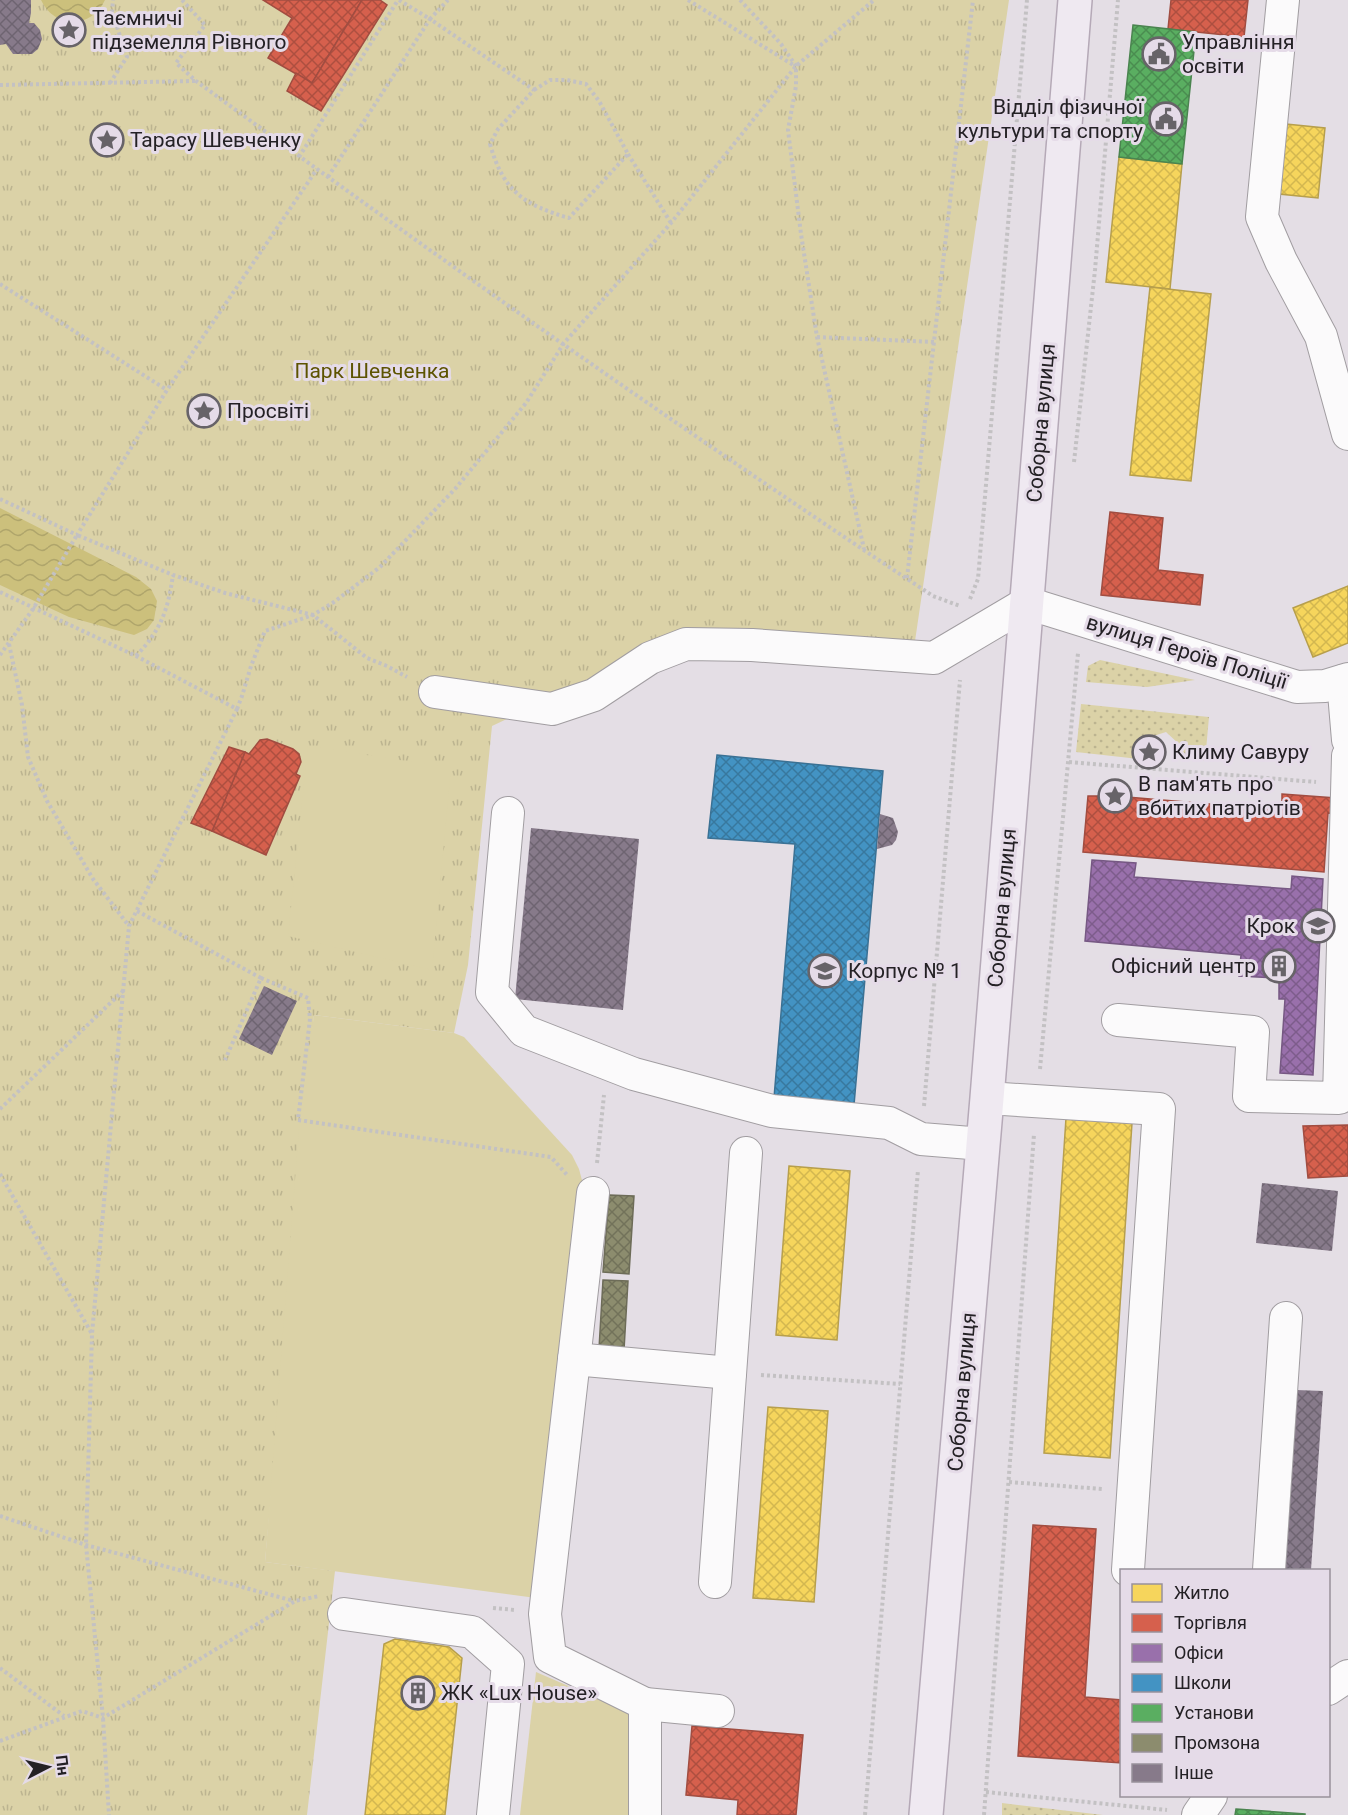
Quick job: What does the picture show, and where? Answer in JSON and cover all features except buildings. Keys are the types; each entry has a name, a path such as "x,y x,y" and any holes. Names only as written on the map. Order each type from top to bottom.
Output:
{"main road":[{"name":"Соборна вулиця","path":"926,1815 1076,0"}],"street":[{"path":"1283,0 1262,217 1281,261 1321,336 1348,434"},
{"path":"435,692 552,709 594,695 650,658 686,644 752,645 934,658 1027,603"},
{"name":"вулиця Героїв Поліції","path":"1027,603 1297,687 1324,686 1346,680"},
{"path":"1346,680 1348,740"},
{"path":"1118,1020 1252,1032 1249,1096 1339,1098 1348,756"},
{"path":"508,813 492,992 524,1031 634,1074 772,1111 889,1123 921,1139 983,1144"},
{"path":"987,1098 1159,1109 1128,1569"},
{"path":"715,1582 746,1153"},
{"path":"550,1657 544,1614 574,1359 583,1188"},
{"path":"1269,1569 1286,1318"},
{"path":"574,1359 730,1373"},
{"path":"344,1614 472,1632 508,1664"},
{"path":"508,1664 550,1657 645,1704 718,1711"},
{"path":"493,1815 508,1664"},
{"path":"1330,1688 1348,1676"},
{"path":"645,1704 645,1815"}],"path":[{"path":"110,83 128,57 112,12 113,0"},
{"path":"182,0 205,25 176,63 196,81 316,169 865,551 933,596 966,608 978,579 1027,0"},
{"path":"299,157 399,0 534,90"},
{"path":"328,177 430,19 448,0"},
{"path":"688,0 796,66"},
{"path":"740,0 781,44 796,66 796,86 788,130 801,234 817,336 865,551"},
{"path":"109,1815 103,1718 86,1545 92,1334 129,926 237,709 265,631 313,615 380,567 455,489 525,403 564,343 671,223 796,66 874,0"},
{"path":"907,578 973,0"},
{"path":"1073,468 1095,270 1118,0"},
{"path":"628,154 569,218 540,210 515,194 495,162 490,144 498,129 534,90 550,80 567,80 586,84 599,101 628,154 671,223"},
{"path":"0,85 196,81"},
{"path":"0,655 33,609 167,390 316,169"},
{"path":"0,284 167,390"},
{"path":"817,336 934,342"},
{"path":"0,499 173,575 225,593 313,615 367,658 435,692"},
{"path":"136,656 150,642 163,621 170,600 173,575"},
{"path":"0,592 136,656 237,709"},
{"path":"865,1815 963,640"},
{"path":"9,644 22,705 28,757 47,801 93,879 129,926"},
{"path":"984,1815 1037,1102 1078,653 1071,649"},
{"path":"1069,762 1319,783 1319,771"},
{"path":"137,911 261,978 308,998 310,1019 298,1120 551,1156 583,1188"},
{"path":"225,1060 261,978"},
{"path":"0,1109 125,990"},
{"path":"583,1188 604,1101"},
{"path":"0,1174 92,1334"},
{"path":"730,1373 900,1384"},
{"path":"1009,1482 1133,1491"},
{"path":"0,1516 86,1545 295,1601 103,1718 82,1711 0,1741"},
{"path":"0,1668 64,1716"},
{"path":"986,1792 1202,1808"}],"green space":[{"name":"Парк Шевченка","path":"0,0 1009,0 914,648 653,645 569,690 492,726 468,965 454,1033 314,1015 265,1562 335,1571 307,1815 0,1815"},
{"path":"1100,660 1195,680 1147,687 1086,682 1088,666"},
{"path":"1081,704 1209,717 1205,761 1179,759 1180,745 1166,732 1144,739 1139,759 1076,752"},
{"path":"308,746 451,768 432,970 288,936"},
{"path":"314,1015 454,1033 464,1037 572,1155 579,1169 583,1184 536,1598 265,1562 300,1116"},
{"path":"536,1672 631,1713 630,1815 520,1815"},
{"path":"1002,1803 1103,1815 1002,1815"}],"water":[{"path":"41,0 105,0 99,10 91,16 73,22 55,16 47,10"},
{"path":"0,508 136,577 151,589 157,601 154,620 147,629 134,635 69,617 0,585"}],"place":[{"name":"Таємничі підземелля Рівного","path":"69,30"},
{"name":"Управління освіти","path":"1159,54"},
{"name":"Відділ фізичної культури та спорту","path":"1166,119"},
{"name":"Тарасу Шевченку","path":"107,140"},
{"name":"Просвіті","path":"204,411"},
{"name":"Климу Савуру","path":"1149,752"},
{"name":"В пам'ять про вбитих патріотів","path":"1115,796"},
{"name":"Крок","path":"1318,926"},
{"name":"Офісний центр","path":"1279,966"},
{"name":"Корпус № 1","path":"825,971"},
{"name":"ЖК «Lux House»","path":"418,1693"}]}
